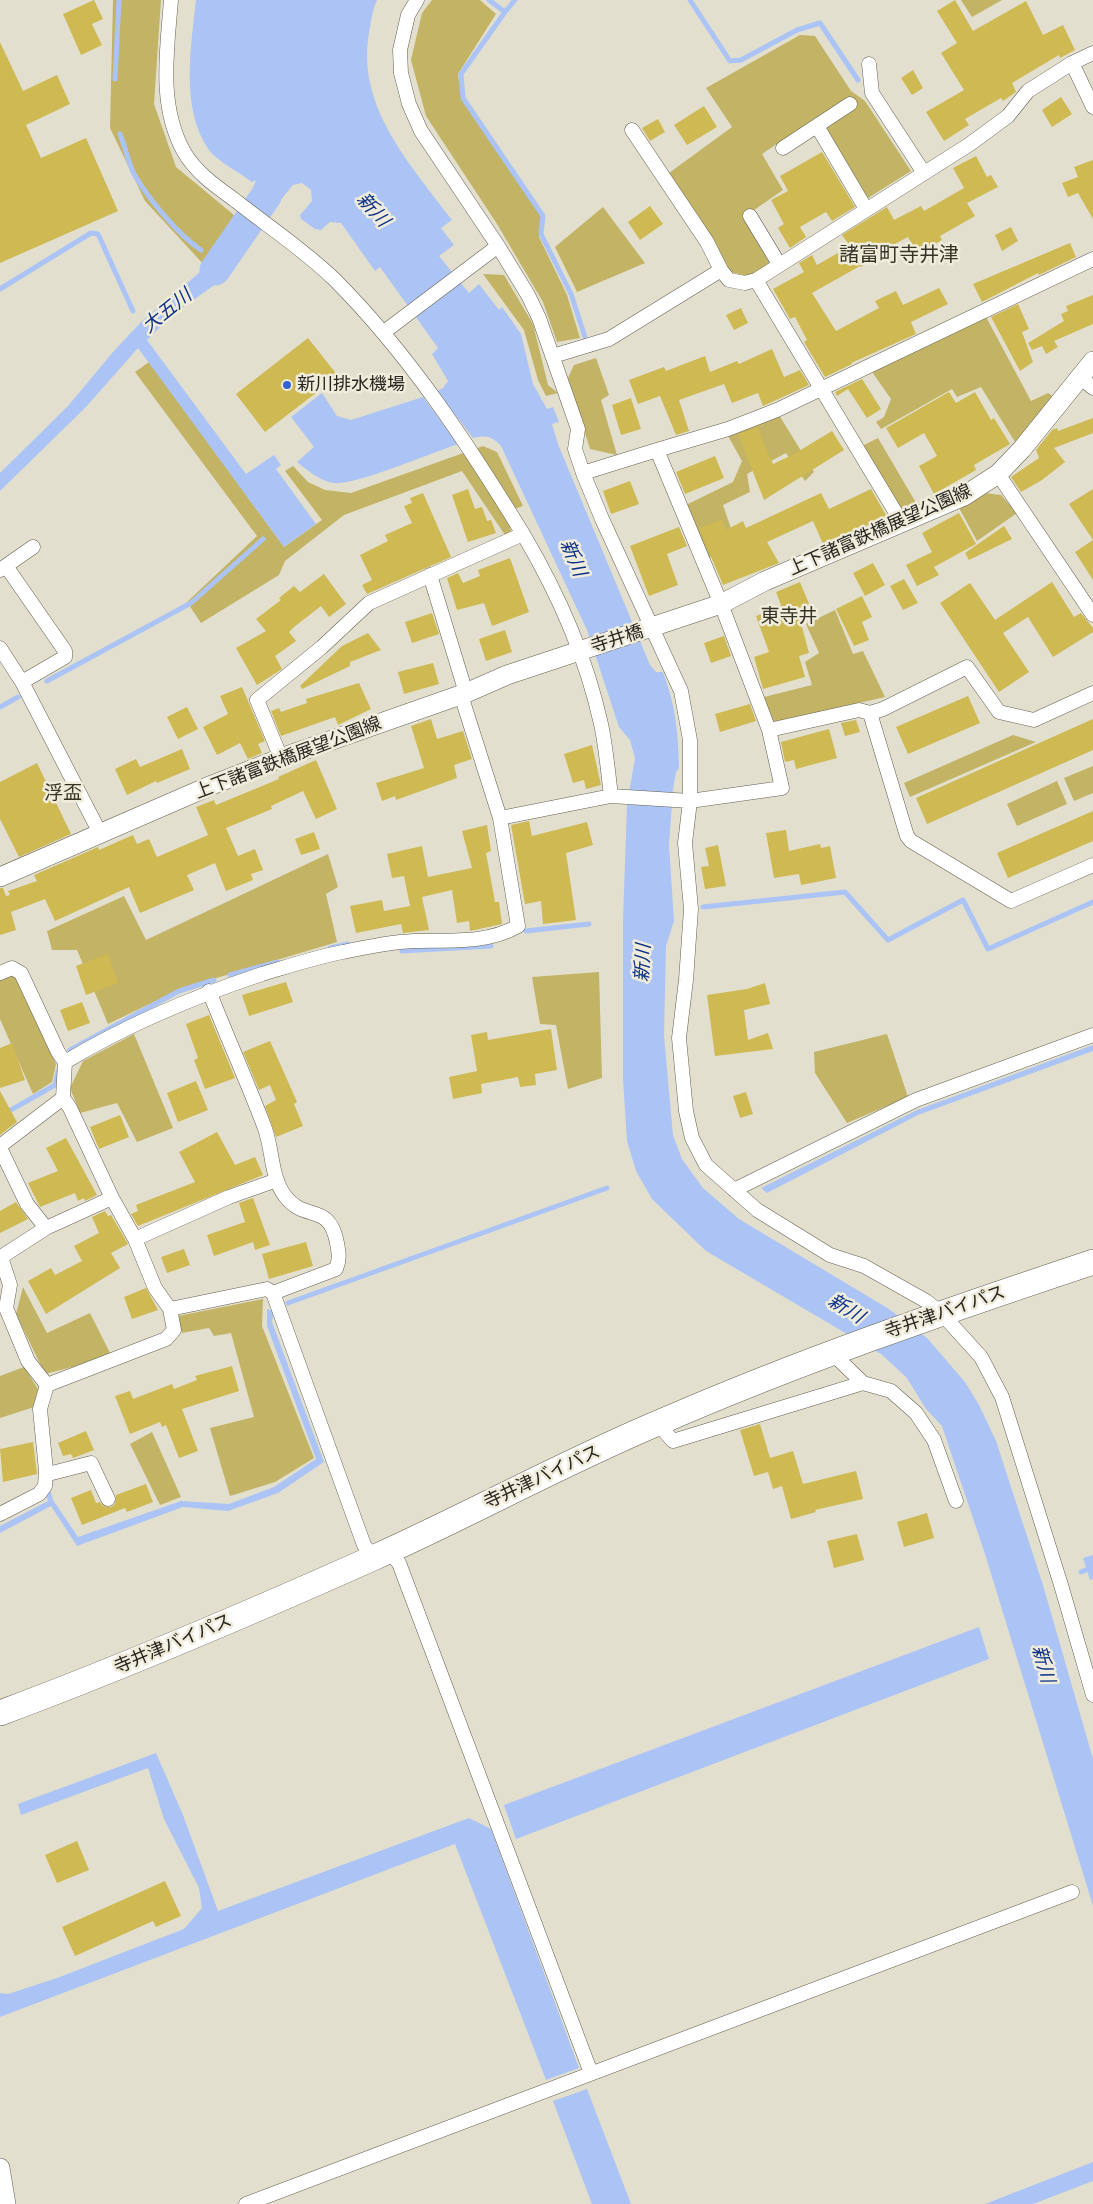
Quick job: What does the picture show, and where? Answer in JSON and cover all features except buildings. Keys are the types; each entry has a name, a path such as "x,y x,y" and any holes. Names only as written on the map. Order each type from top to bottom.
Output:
{"highway":[{"name":"寺井津バイパス","path":"0,1713 222,1624 381,1554 657,1423 831,1352 941,1312 1093,1262"}],"street":[{"path":"172,0 166,67 166,92 171,120 184,151 200,174 312,259 384,332 471,449 547,575 581,651 601,724 615,796"},
{"path":"417,0 408,15 400,50 401,73 409,104 421,130 528,295 553,356 578,429 574,449 583,473 602,520 681,691 690,740 685,843 691,909 686,980 679,1038 686,1111 692,1138 706,1164 757,1210 830,1255 864,1266 941,1312 981,1358 1002,1397 1093,1695"},
{"path":"632,130 707,242 721,270 730,280 745,283 756,280 984,134 1008,116 1028,91 1072,63 1093,53"},
{"path":"1072,63 1093,106"},
{"path":"869,64 872,93 924,172"},
{"path":"783,148 850,104"},
{"path":"817,126 866,209"},
{"path":"750,216 779,264"},
{"path":"384,332 498,246"},
{"path":"583,473 728,429 777,410 1093,259"},
{"path":"553,356 610,339 721,270"},
{"path":"756,280 902,523"},
{"name":"上下諸富鉄橋展望公園線","path":"653,628 721,604 765,581 964,496 998,474 1087,383 1093,361"},
{"path":"500,818 615,796 687,801 782,788 769,730 721,604 657,450"},
{"path":"998,474 1093,615"},
{"path":"281,758 257,700 322,647 369,603 522,534"},
{"path":"22,682 65,657 65,651 3,568 33,547"},
{"path":"65,1062 104,1039 209,991 341,952 412,941 457,942 504,934 518,926 500,818 430,575"},
{"name":"寺井橋","path":"581,651 653,628"},
{"path":"0,648 22,682 100,833"},
{"name":"上下諸富鉄橋展望公園線","path":"0,877 212,785 281,758 464,694 507,675 581,651"},
{"path":"769,730 859,710 870,713 883,709 967,667 1000,712 1034,720 1093,692"},
{"path":"870,713 907,836 911,841 1012,902 1093,865"},
{"path":"0,973 12,968 21,973 58,1052 65,1062 63,1098 70,1108 112,1198 135,1239 155,1288 170,1309 174,1330 166,1339 47,1385"},
{"path":"209,991 265,1128 277,1180 284,1195 297,1209 319,1214 334,1226 340,1259 336,1269 273,1293"},
{"path":"734,1190 916,1100 1093,1035"},
{"path":"46,1228 27,1204 0,1147 63,1098"},
{"path":"135,1239 228,1197 277,1180"},
{"path":"47,1385 28,1361 6,1308 10,1285 1,1257 46,1228 112,1198"},
{"path":"170,1309 267,1289 273,1293 364,1544 399,1563 591,2073"},
{"path":"831,1352 863,1383 891,1392 916,1413 934,1440 956,1501"},
{"path":"657,1423 673,1441 863,1383"},
{"path":"0,1514 42,1490 46,1471 40,1410 47,1385"},
{"path":"46,1471 52,1473 91,1463 108,1499"},
{"path":"246,2204 1072,1892"},
{"path":"0,2168 6,2204"}],"shaded area":[{"path":"113,0 161,0 154,104 176,167 234,215 229,229 206,267 145,201 110,128"},
{"path":"432,0 480,0 496,14 458,74 462,99 541,216 539,237 567,295 580,338 557,342 543,302 497,224 426,116 411,60 422,13"},
{"path":"961,0 1002,0 972,17"},
{"path":"800,35 815,36 851,91 865,101 911,171 868,198 815,118 762,154 783,190 744,217 770,264 750,277 731,272 698,215 669,173 732,127 706,88"},
{"path":"603,207 645,263 577,292 555,247"},
{"path":"483,274 504,275 533,324 548,385 558,393 546,396 538,380 524,330"},
{"path":"985,315 1031,401 1048,393 1054,397 1015,442 981,387 957,397 952,389 881,429 876,422 884,417 891,399 870,369"},
{"path":"596,358 609,395 601,400 617,455 590,449 568,378 574,365"},
{"path":"149,362 284,547 322,520 285,471 293,466 308,482 325,490 351,493 483,446 497,452 523,506 506,512 512,535 507,538 462,471 344,515 285,561 279,575 201,623 187,602 257,536 135,372"},
{"path":"779,415 814,472 805,481 786,453 747,474 750,492 723,505 737,546 707,559 686,505 733,482 742,461 727,434"},
{"path":"878,438 919,508 904,516 862,446"},
{"path":"985,493 1001,495 1017,513 977,541 958,506"},
{"path":"835,610 853,654 863,651 885,697 771,723 764,697 812,685 805,662 819,653 806,624"},
{"path":"1013,735 1036,742 910,797 904,783"},
{"path":"1093,766 1093,793 1074,801 1064,778"},
{"path":"1057,781 1067,804 1017,826 1007,804"},
{"path":"328,854 338,887 326,894 337,942 183,988 108,1024 77,950 52,950 47,931 124,896 146,940"},
{"path":"599,972 602,1078 568,1089 556,1025 540,1024 532,977"},
{"path":"14,973 56,1064 52,1082 33,1094 0,1019 0,979"},
{"path":"134,1034 173,1128 137,1142 117,1103 80,1113 70,1088 83,1061"},
{"path":"887,1034 908,1097 847,1123 815,1073 814,1052"},
{"path":"23,1287 47,1333 90,1313 112,1357 45,1374 16,1314"},
{"path":"263,1299 262,1326 314,1458 275,1482 230,1496 210,1428 254,1417 231,1333 214,1336 209,1328 182,1333 178,1316"},
{"path":"24,1367 38,1389 34,1407 0,1418 0,1376"},
{"path":"152,1432 181,1497 160,1505 130,1444"}],"water":[{"name":"新川","path":"196,0 377,0 369,33 367,60 371,86 390,134 404,156 452,220 441,228 454,245 439,256 469,293 479,284 499,310 502,307 521,334 533,384 547,409 553,407 559,422 552,424 558,444 650,665 656,672 663,672 674,708 679,768 676,772 673,789 669,845 674,921 666,946 664,1036 673,1135 682,1159 703,1188 739,1219 889,1309 927,1338 965,1382 979,1405 996,1441 1043,1585 1093,1759 1093,1906 985,1554 942,1426 926,1409 907,1378 881,1354 706,1251 652,1199 636,1171 627,1141 623,1079 623,920 627,805 635,758 630,740 619,727 587,630 501,446 495,440 488,437 473,438 437,391 443,388 448,381 432,354 438,348 380,267 375,271 341,223 330,222 321,230 315,229 301,219 300,215 312,201 311,190 302,183 293,185 279,202 272,202 257,189 264,177 252,182 209,150 200,134 194,116 191,97 190,57"},
{"path":"229,229 246,242 220,281 171,316 147,340 246,474 274,455 281,465 276,469 316,524 284,547 138,348 86,407 0,491 0,473 68,406 141,322 206,267"},
{"path":"322,393 337,416 351,420 423,397 458,444 394,468 344,483 324,480 297,462 314,447 291,417"},
{"path":"1093,1045 1093,1051 918,1115 767,1193 761,1188 917,1110"},
{"path":"267,1309 274,1311 272,1322 324,1462 278,1493 228,1511 183,1507 77,1546 51,1506 0,1533 0,1526 48,1501 46,1494 50,1489 53,1500 78,1537 181,1501 229,1504 274,1487 316,1459 267,1326"},
{"path":"1093,1555 1093,1579 1090,1580 1083,1558"},
{"path":"979,1627 989,1659 516,1839 504,1805"},
{"path":"156,1753 183,1815 218,1911 469,1818 491,1829 579,2068 546,2080 455,1844 0,2017 0,1993 8,1994 57,1978 184,1929 202,1908 199,1888 164,1819 148,1768 21,1815 18,1804"},
{"path":"587,2089 631,2204 592,2204 553,2101"},
{"path":"1093,2162 1093,2181 1033,2204 985,2204"}],"waterway":[{"path":"115,79 119,0"},
{"path":"489,0 505,12 515,0"},
{"path":"690,0 730,61 741,60 797,30 820,23 858,80"},
{"path":"505,12 461,74 463,98 543,216 541,234 571,294 585,337"},
{"path":"120,134 134,174 147,194 173,226 201,250"},
{"name":"大五川","path":"215,270 266,196 284,158"},
{"path":"0,289 91,233 98,234 133,311"},
{"path":"47,681 191,603 263,539"},
{"path":"0,707 18,697"},
{"path":"703,907 845,892 888,940 963,900 988,949 1093,902"},
{"path":"526,931 589,924"},
{"path":"330,948 348,944"},
{"path":"402,951 491,946"},
{"path":"230,975 278,962"},
{"path":"70,1050 179,991 214,980"},
{"path":"0,1116 55,1085 58,1071"},
{"path":"288,1303 607,1188"},
{"path":"1081,1572 1093,1567"}],"place":[{"name":"新川排水機場","path":"287,385"}],"district":[{"name":"諸富町寺井津","path":"899,255"},
{"name":"東寺井","path":"789,616"},
{"name":"浮盃","path":"63,793"}]}
